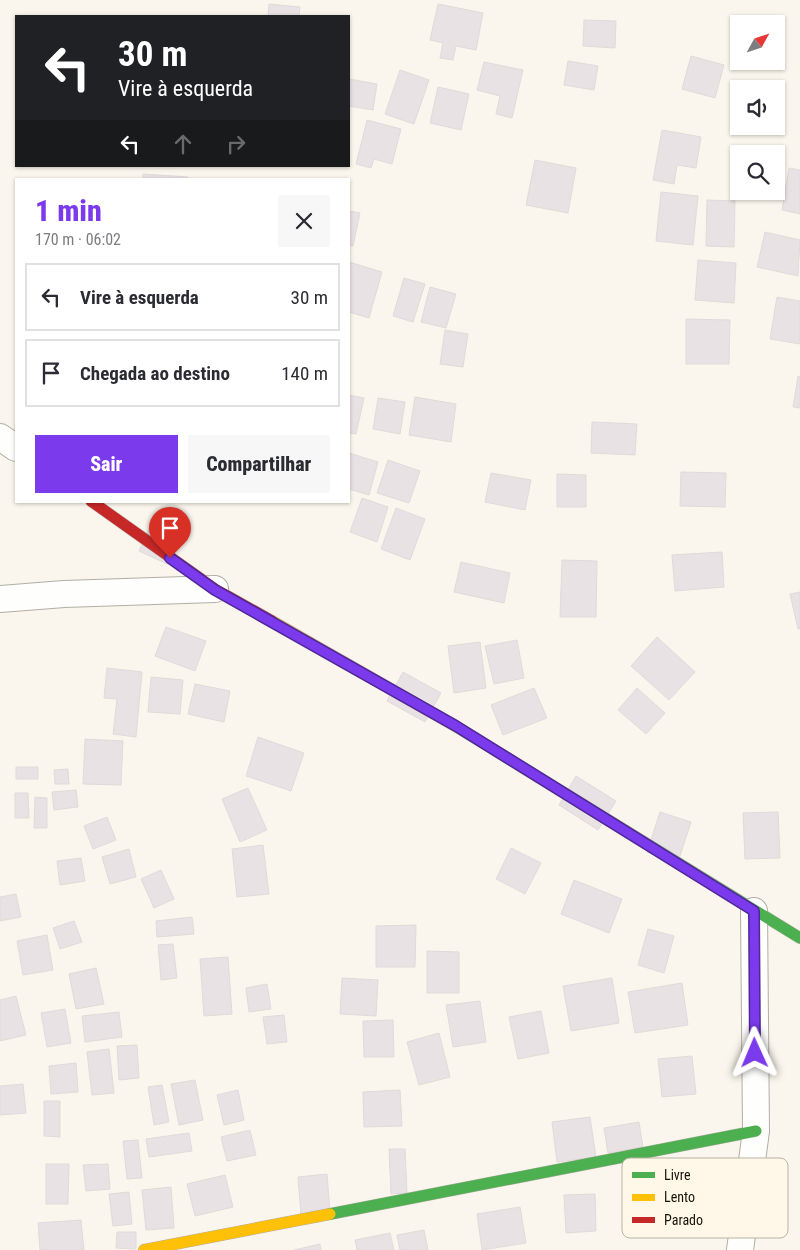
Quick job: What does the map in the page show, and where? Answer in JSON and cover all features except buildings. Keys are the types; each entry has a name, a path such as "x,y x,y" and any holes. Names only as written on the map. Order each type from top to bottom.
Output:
{"street":[{"path":"0,437 15,447"},
{"path":"94,503 215,590 456,726 800,938"},
{"path":"0,599 64,594 215,590"},
{"path":"752,1158 756,1131 754,911"},
{"path":"144,1250 756,1131"}],"traffic: fast":[{"path":"457,727 800,938"},
{"path":"330,1214 756,1131"}],"traffic: slow":[{"path":"272,621 457,727"},
{"path":"144,1250 330,1214"}],"traffic: jam":[{"path":"94,503 215,589 272,621"}],"route":[{"path":"170,558 215,590 456,726 754,911 755,1053"}]}
